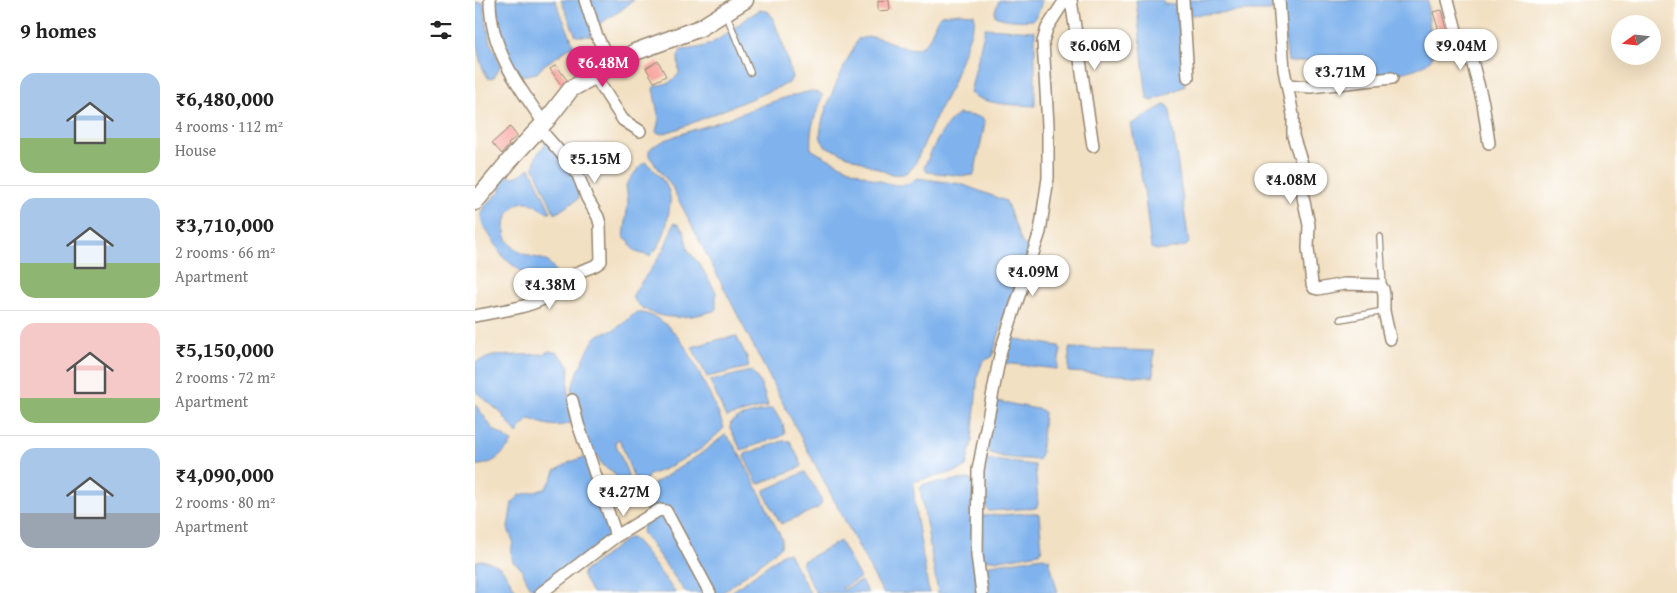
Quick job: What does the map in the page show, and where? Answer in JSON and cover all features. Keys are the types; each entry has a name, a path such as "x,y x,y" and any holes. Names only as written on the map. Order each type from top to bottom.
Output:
{"main road":[{"path":"475,202 571,89 635,52 700,28 745,0"}],"street":[{"path":"475,316 527,305 543,299 554,292 575,273 598,265 601,261 601,233 598,217 587,198 578,175 542,125 506,66 493,29 490,0"},
{"path":"585,0 596,34 611,65"},
{"path":"982,593 977,555 978,470 1001,350 1040,232 1049,167 1043,42 1047,28 1065,0"},
{"path":"1071,0 1093,146"},
{"path":"1183,0 1188,78"},
{"path":"1279,0 1284,70 1293,115 1293,136 1302,164 1303,197 1309,225 1308,248 1312,284 1314,288 1318,289 1353,284 1380,285 1383,289 1384,311 1390,339"},
{"path":"1448,0 1459,44 1461,49 1468,53 1473,63 1485,109 1489,143"},
{"path":"594,75 623,120 639,131"},
{"path":"1287,85 1310,87 1392,78"},
{"path":"572,400 615,537"},
{"path":"541,593 615,537 659,510 666,511 710,593"}],"lane":[{"path":"726,12 750,72"},
{"path":"1380,237 1383,289"},
{"path":"1341,319 1384,311"}],"water":[{"path":"490,0 555,0 574,45 544,65 537,73 521,76 511,72"},
{"path":"561,0 634,0 593,28 591,36 576,36"},
{"path":"999,0 1042,0 1039,11 1033,20 1009,20 995,16"},
{"path":"1136,0 1163,0 1164,4 1177,5 1185,86 1152,101 1148,99 1146,91"},
{"path":"1188,0 1274,0 1272,11 1190,15"},
{"path":"1280,0 1428,0 1433,56 1416,69 1402,73 1331,79 1328,64 1324,60 1288,62"},
{"path":"475,2 483,3 490,42 500,63 500,67 494,77 489,79 478,53"},
{"path":"760,10 769,12 774,21 792,77 789,83 680,128 662,134 656,132 659,119 653,89 655,86 669,83 679,74 678,57 681,50 693,49 712,43"},
{"path":"974,14 975,20 952,86 914,166 909,171 904,174 890,174 825,146 821,139 823,118 834,89 858,39 867,37 879,38 914,49 926,43 941,15"},
{"path":"985,28 1035,31 1035,106 992,102 970,93"},
{"path":"812,91 822,94 812,129 811,149 855,171 891,184 904,184 917,178 961,184 1006,201 1022,243 1028,247 1028,253 1011,296 992,357 983,361 978,374 972,442 966,467 955,472 913,482 916,514 929,593 883,593 672,187 649,156 649,151 652,147 669,138 777,100"},
{"path":"1166,104 1170,110 1189,243 1186,246 1159,250 1151,248 1144,190 1131,124"},
{"path":"958,114 982,117 985,123 974,175 965,176 927,172 924,168 934,146 947,125"},
{"path":"548,141 574,176 579,191 578,199 555,214 534,168 536,157"},
{"path":"645,162 656,172 670,194 670,206 664,235 650,256 636,252 629,240 624,238 628,201 626,185"},
{"path":"530,168 551,212 544,211 530,203 520,203 514,207 507,217 505,233 510,244 517,250 528,256 546,261 552,266 557,281 551,286 523,273 504,258 483,225 481,216 485,206 501,190 502,177 507,174 511,177 518,176"},
{"path":"674,223 679,225 684,231 688,250 700,265 716,292 716,310 694,316 671,317 649,312 632,297 662,251"},
{"path":"636,312 660,320 679,338 700,373 724,428 701,449 667,468 649,475 640,489 619,439 615,442 631,487 625,489 612,471 602,465 597,455 589,450 579,420 581,408 574,398 572,391 582,363 596,337 602,333 614,330"},
{"path":"736,336 747,357 749,367 707,377 692,347"},
{"path":"1009,338 1059,346 1061,350 1057,369 1003,363"},
{"path":"1069,348 1154,351 1153,377 1069,372"},
{"path":"549,351 558,353 569,365 568,397 573,422 551,425 530,419 521,427 517,434 501,413 475,391 475,362 493,356 543,354"},
{"path":"751,371 760,382 768,406 726,417 710,381"},
{"path":"994,402 1042,410 1044,413 1041,454 1038,460 1003,457 990,453 985,449"},
{"path":"475,404 493,429 512,442 492,462 481,465 475,465"},
{"path":"770,409 774,410 783,425 785,434 741,450 730,428 731,422 740,417"},
{"path":"725,435 731,440 738,451 755,483 782,539 781,547 722,593 686,593 642,532 647,510 643,494 649,487 699,455"},
{"path":"783,441 790,441 802,465 801,467 759,484 744,457 745,454"},
{"path":"587,458 590,462 589,477 611,534 554,579 534,589 531,588 520,567 513,562 511,552 513,542 508,528 512,503 520,495 545,489 555,471 570,462"},
{"path":"983,459 1035,465 1038,504 1036,508 989,511 982,500 981,493"},
{"path":"805,472 818,492 822,503 818,508 781,524 764,493 765,490"},
{"path":"973,480 972,539 977,593 938,593 920,488 924,484"},
{"path":"1039,514 1042,549 1039,553 1001,560 982,558 981,516"},
{"path":"628,538 632,538 637,542 676,593 592,593 583,577 583,572"},
{"path":"840,541 860,578 842,588 843,590 861,581 868,593 816,593 802,565 803,561"},
{"path":"784,553 789,553 810,593 730,593"},
{"path":"1043,557 1049,559 1058,593 984,593 984,566"},
{"path":"481,560 499,566 515,589 515,593 475,593 475,562"}],"building":[{"path":"889,0 890,10 878,11 878,1"},
{"path":"1442,10 1448,32 1440,34 1433,12"},
{"path":"658,61 666,76 654,82 646,68"},
{"path":"556,65 567,80 561,85 550,69"},
{"path":"510,127 517,136 508,144 502,154 492,143"}]}
